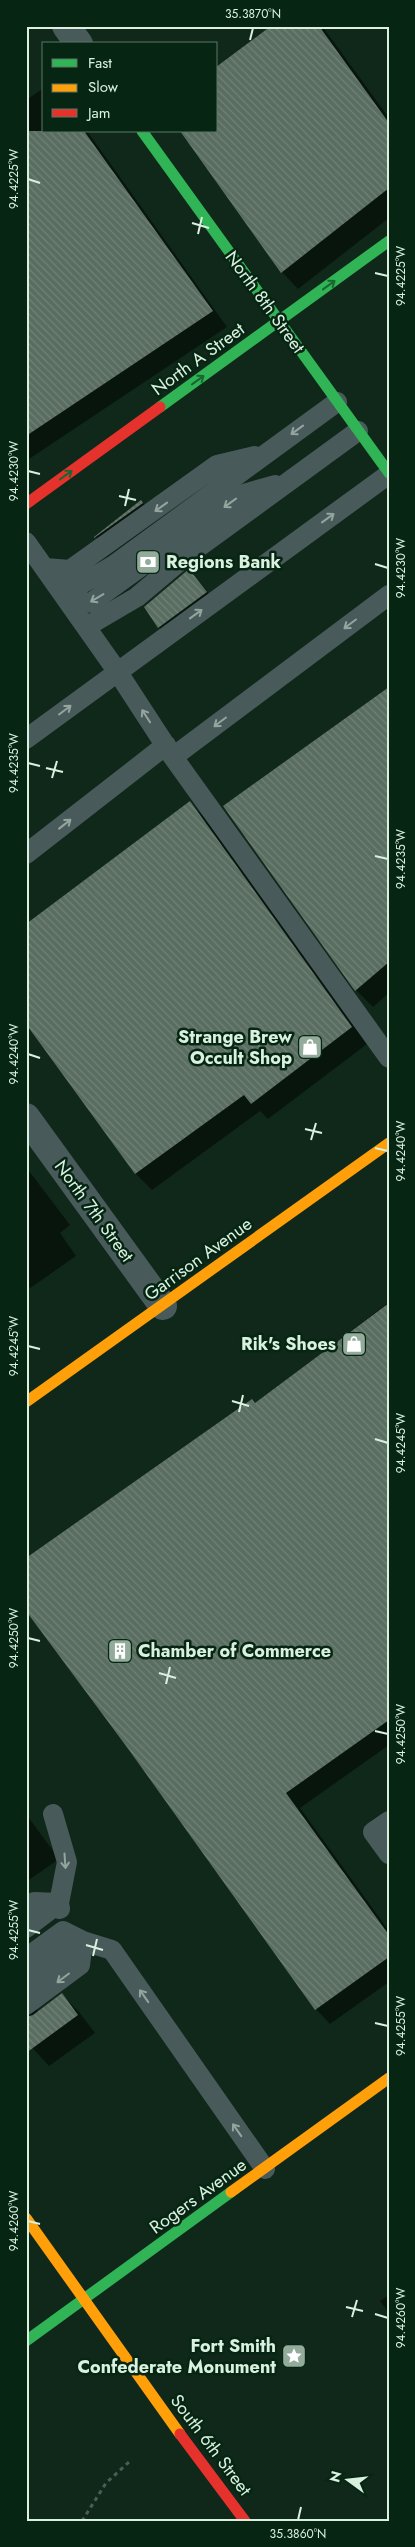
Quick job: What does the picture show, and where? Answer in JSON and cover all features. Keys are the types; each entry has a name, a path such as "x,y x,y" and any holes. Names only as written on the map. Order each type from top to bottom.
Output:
{"street":[{"path":"66,26 78,42"},
{"name":"North 8th Street","path":"143,132 389,474"},
{"name":"North A Street","path":"26,504 389,242"},
{"name":"North 7th Street","path":"26,1116 163,1306"},
{"name":"Garrison Avenue","path":"26,1402 389,1143"},
{"name":"Rogers Avenue","path":"26,2341 389,2078"},
{"name":"South 6th Street","path":"26,2218 122,2355 245,2521"}],"lane":[{"path":"59,588 75,588 114,565 337,402"},
{"path":"86,627 137,597 181,560 358,431"},
{"path":"45,568 70,570 217,465 264,454"},
{"path":"26,739 389,474"},
{"path":"71,605 92,602 240,496 291,480"},
{"path":"26,542 117,671 169,751 389,1058"},
{"path":"26,854 389,595"},
{"path":"53,1814 67,1862 59,1903 63,1931"},
{"path":"389,1821 373,1832 389,1854"},
{"path":"26,1908 34,1902 59,1903"},
{"path":"26,1928 59,1903"},
{"path":"63,1931 83,1941 112,1950 265,2169"},
{"path":"26,1958 63,1931"},
{"path":"26,1982 83,1941"},
{"path":"26,2006 80,1965 83,1941"}],"path":[{"path":"82,2521 106,2483 130,2462"}],"building":[{"path":"271,26 319,26 389,123 389,188 281,273 181,132 218,132 218,66"},
{"path":"26,131 85,132 213,311 26,436"},
{"path":"141,500 143,503 94,538 94,537"},
{"path":"189,569 207,592 158,628 144,607"},
{"path":"389,687 389,962 355,991 223,806"},
{"path":"190,801 352,1027 251,1104 244,1095 135,1174 26,1024 26,924"},
{"path":"389,1303 389,1720 286,1793 389,1935 389,1957 315,2010 129,1750 26,1611 26,1558 252,1399 255,1403"},
{"path":"62,1993 78,2015 26,2053 26,2017 33,2015"}],"traffic: fast":[{"path":"143,132 389,473"},
{"path":"160,407 389,241"},
{"path":"26,2341 231,2192"}],"traffic: slow":[{"path":"26,1402 389,1143"},
{"path":"231,2192 389,2078"},
{"path":"26,2218 180,2434"}],"traffic: jam":[{"path":"26,504 160,407"},
{"path":"180,2434 245,2521"}],"place":[{"name":"Regions Bank","path":"148,562"},
{"name":"Strange Brew Occult Shop","path":"310,1047"},
{"name":"Rik's Shoes","path":"354,1344"},
{"name":"Chamber of Commerce","path":"120,1651"},
{"name":"Fort Smith Confederate Monument","path":"294,2356"}]}
